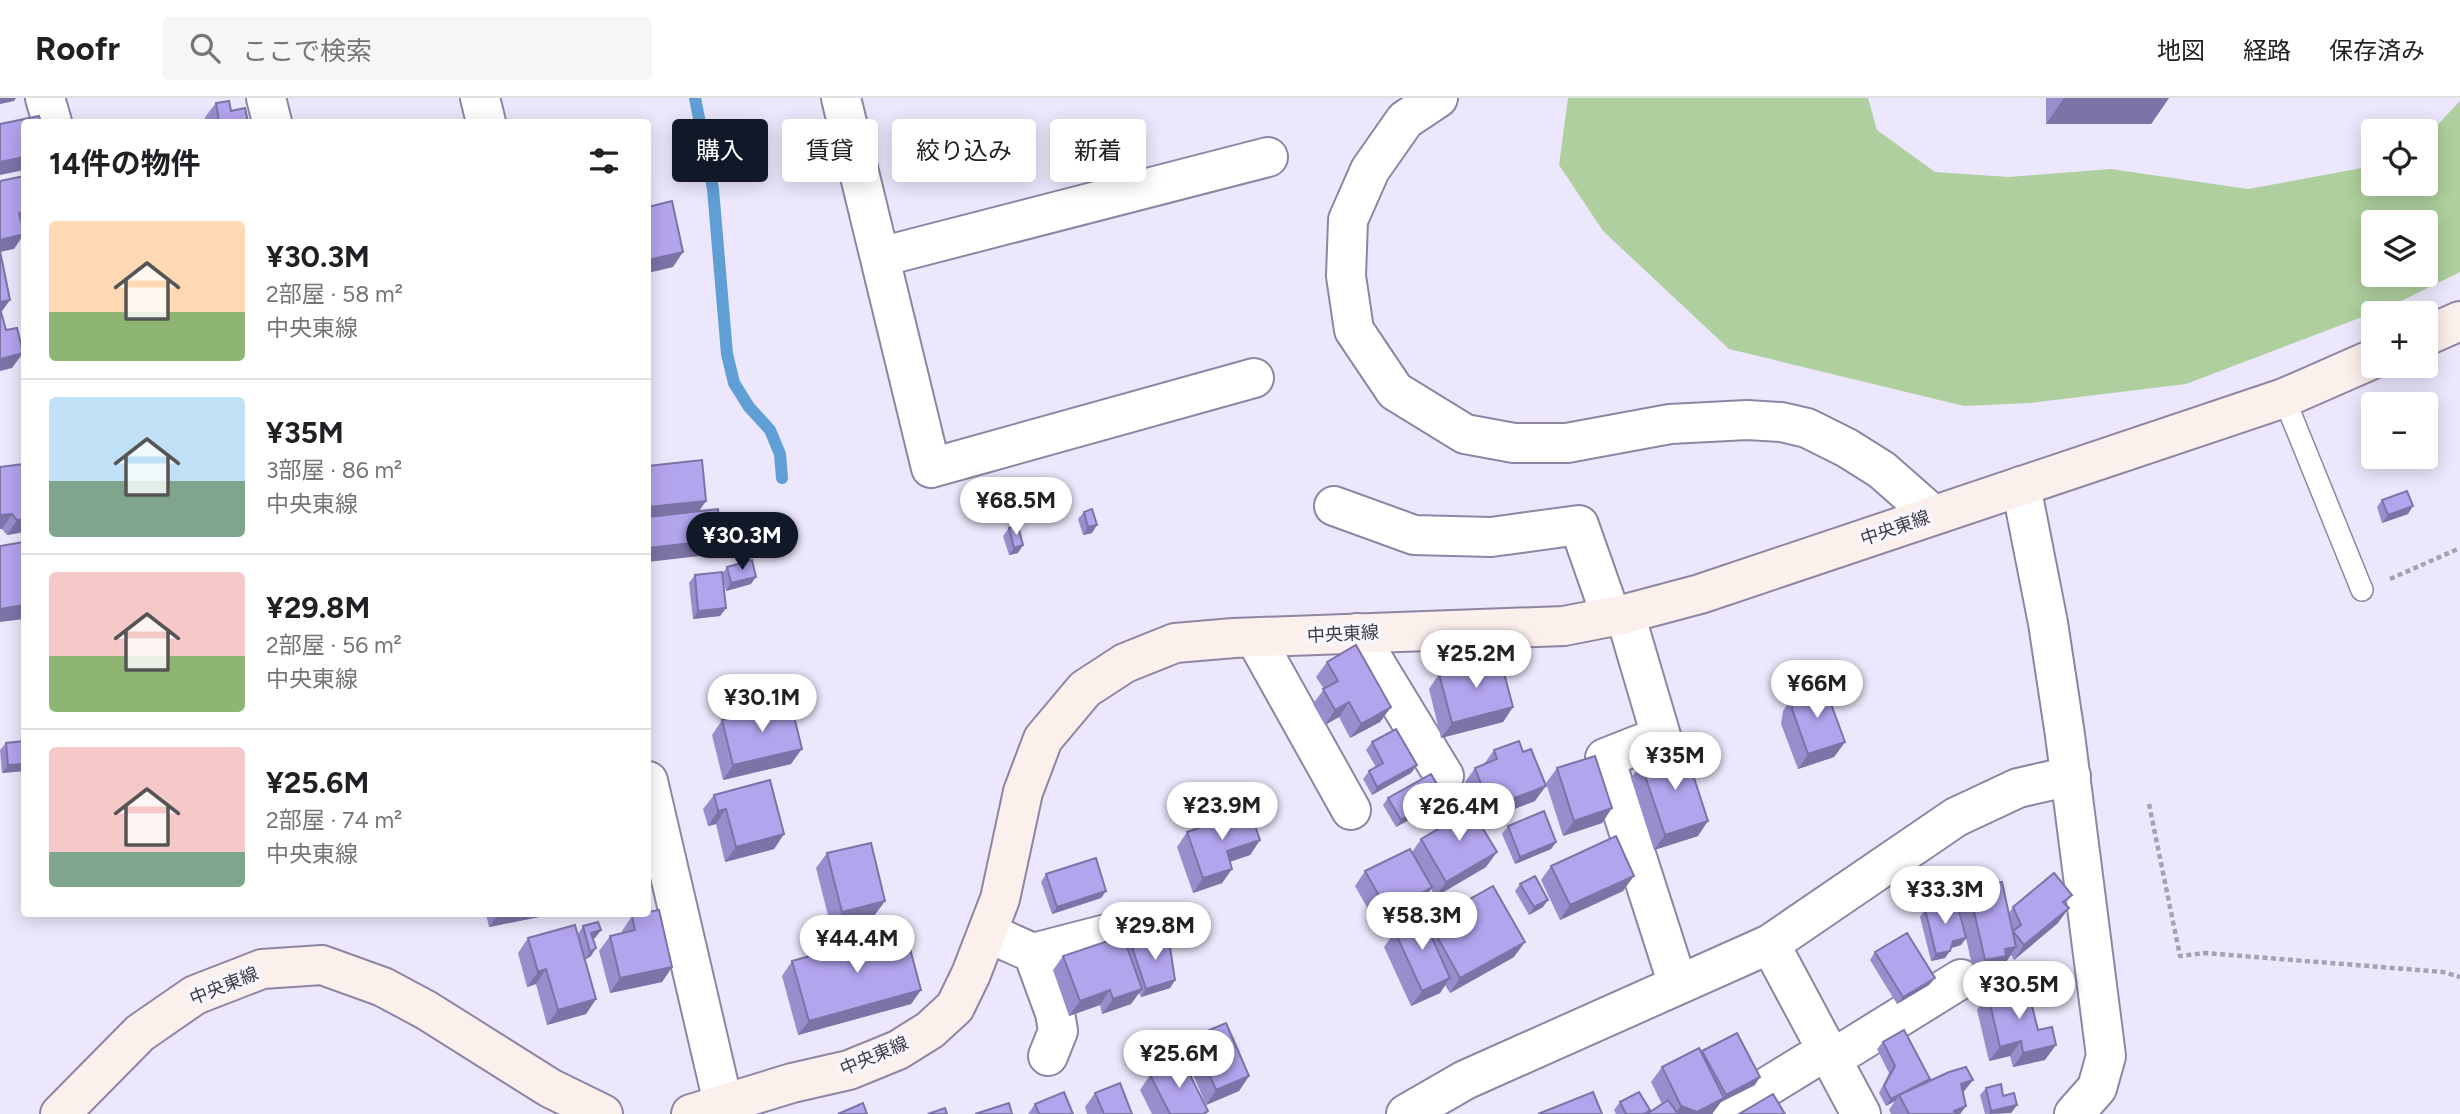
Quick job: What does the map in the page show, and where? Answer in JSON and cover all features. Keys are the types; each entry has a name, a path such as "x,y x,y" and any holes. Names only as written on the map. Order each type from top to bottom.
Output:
{"main road":[{"path":"2438,331 2460,321"},
{"name":"中央東線","path":"707,1109 849,1070 898,1050 930,1030 956,1007 1000,899 1023,792 1042,739 1085,689 1125,663 1175,643 1564,626 1618,615 1700,594 2021,486 2284,397 2361,364"},
{"name":"中央東線","path":"60,1114 141,1033 195,995 262,970 322,964 383,987 426,1010 550,1088 603,1114"}],"street":[{"path":"45,98 51,119"},
{"path":"266,98 271,119"},
{"path":"480,98 485,119"},
{"path":"841,98 931,468 1254,378"},
{"path":"1438,98 1405,120 1370,170 1348,220 1346,276 1354,330 1395,391 1465,434 1514,443 1567,443 1670,424 1747,420 1781,422 1808,428 1882,470 1933,515"},
{"path":"880,257 1268,157"},
{"path":"2021,486 2048,623 2071,776 2106,1056 2097,1088 2074,1114"},
{"path":"1334,506 1413,535 1491,537 1579,525 1618,615 1661,736 1605,758 1678,985"},
{"path":"1357,633 1444,776"},
{"path":"1255,638 1351,810"},
{"path":"1406,1114 1465,1080 1770,944 1956,817 2018,788 2071,776"},
{"path":"651,798 707,1109"},
{"path":"988,933 1033,953 1149,923"},
{"path":"1770,944 1861,1114"},
{"path":"1033,953 1055,1013 1058,1031 1048,1056"},
{"path":"1731,1109 1961,979"}],"lane":[{"path":"2284,397 2362,590"}],"path":[{"path":"2396,576 2460,548"},
{"path":"2149,804 2180,956 2205,953 2442,972 2460,977"}],"green space":[{"path":"1568,98 1868,98 1877,130 1935,172 2009,177 2111,169 2248,189 2361,168 2361,196 2438,196 2438,124 2460,101 2460,272 2438,283 2438,210 2361,210 2361,287 2430,287 2401,301 2361,301 2361,317 2186,384 2029,403 1964,406 1729,349 1603,231 1559,165"}],"building":[{"path":"229,101 231,111 245,108 247,119 219,119 216,103"},
{"path":"21,120 21,158 0,162 0,124"},
{"path":"21,177 21,235 0,240 0,181"},
{"path":"672,201 683,252 651,259 651,206"},
{"path":"0,251 10,300 0,302"},
{"path":"1,312 6,330 17,328 21,354 0,359"},
{"path":"702,460 706,501 651,507 651,466"},
{"path":"21,464 21,519 17,520 12,514 0,515 0,467"},
{"path":"2407,491 2413,506 2388,515 2382,500"},
{"path":"718,509 719,519 742,516 744,537 651,548 651,517"},
{"path":"1092,509 1097,525 1088,527 1084,512"},
{"path":"1018,526 1023,545 1014,548 1009,528"},
{"path":"21,542 21,606 0,609 0,546"},
{"path":"752,560 756,577 731,583 727,567"},
{"path":"722,572 726,608 698,611 695,575"},
{"path":"1356,645 1391,707 1361,724 1349,702 1335,710 1323,689 1338,681 1327,662"},
{"path":"1500,658 1513,707 1452,723 1439,674"},
{"path":"1824,685 1845,742 1808,754 1792,709 1793,696"},
{"path":"791,704 802,749 733,765 722,720"},
{"path":"1396,729 1417,765 1377,787 1369,771 1383,763 1372,742"},
{"path":"21,741 21,764 8,765 6,743"},
{"path":"1519,741 1523,752 1531,749 1546,786 1490,807 1475,768 1497,759 1494,750"},
{"path":"1685,750 1708,821 1665,835 1641,764"},
{"path":"1595,756 1612,808 1574,821 1557,768"},
{"path":"1431,774 1444,796 1401,820 1388,798"},
{"path":"770,780 784,834 736,847 726,809 718,811 714,795"},
{"path":"1465,799 1497,852 1446,882 1421,839 1457,818 1450,807"},
{"path":"1250,811 1260,840 1227,851 1232,869 1203,878 1187,832"},
{"path":"1544,811 1556,842 1520,857 1508,826"},
{"path":"1616,836 1634,876 1570,905 1551,866"},
{"path":"871,843 885,901 842,912 827,853"},
{"path":"1410,849 1432,887 1388,912 1365,871"},
{"path":"1096,858 1106,891 1057,907 1046,874"},
{"path":"2054,873 2072,895 2063,902 2069,908 2024,945 2013,931 2021,925 2013,907"},
{"path":"1535,876 1548,900 1534,907 1520,884"},
{"path":"2002,882 2016,947 2005,949 2006,956 1985,960 1969,889"},
{"path":"1493,886 1525,942 1460,978 1429,922"},
{"path":"1957,902 1966,938 1953,941 1950,951 1936,954 1925,909"},
{"path":"659,910 672,967 620,978 610,936 635,930 632,917 651,917 651,911"},
{"path":"1420,911 1450,978 1422,991 1395,932 1404,927 1401,920"},
{"path":"598,922 601,930 591,933 596,948 590,952 583,926"},
{"path":"575,925 596,999 558,1010 546,969 538,972 528,938"},
{"path":"905,930 921,990 809,1021 792,961"},
{"path":"1907,933 1935,978 1903,997 1875,952"},
{"path":"1168,934 1175,980 1146,989 1132,947"},
{"path":"1123,936 1142,989 1113,999 1110,990 1080,1001 1063,956"},
{"path":"2027,986 2038,1030 2052,1027 2056,1045 2023,1053 2021,1041 2000,1047 1988,995"},
{"path":"1226,1023 1249,1076 1216,1090 1193,1037"},
{"path":"1904,1030 1930,1079 1891,1099 1884,1086 1895,1066 1883,1042"},
{"path":"1737,1033 1760,1077 1726,1095 1702,1051"},
{"path":"1699,1048 1724,1098 1697,1112 1681,1106 1662,1067"},
{"path":"1182,1059 1208,1111 1203,1114 1170,1114 1150,1075"},
{"path":"1966,1067 1973,1080 1961,1084 1966,1106 1954,1111 1955,1114 1909,1114 1899,1095"},
{"path":"1120,1083 1132,1114 1104,1114 1095,1093"},
{"path":"2001,1084 2003,1096 2014,1093 2017,1105 1991,1111 1986,1088"},
{"path":"1064,1092 1073,1114 1039,1114 1035,1104"},
{"path":"1593,1092 1602,1114 1538,1114"},
{"path":"1639,1092 1650,1110 1644,1114 1626,1114 1620,1102"},
{"path":"1773,1094 1785,1114 1739,1114"},
{"path":"1668,1100 1678,1114 1647,1114"},
{"path":"863,1103 867,1114 838,1114"},
{"path":"1009,1103 1012,1114 975,1114"},
{"path":"945,1108 947,1114 928,1114"}],"waterway":[{"path":"695,98 713,189 727,354 734,383 749,407 770,430 780,454 782,478"}]}
